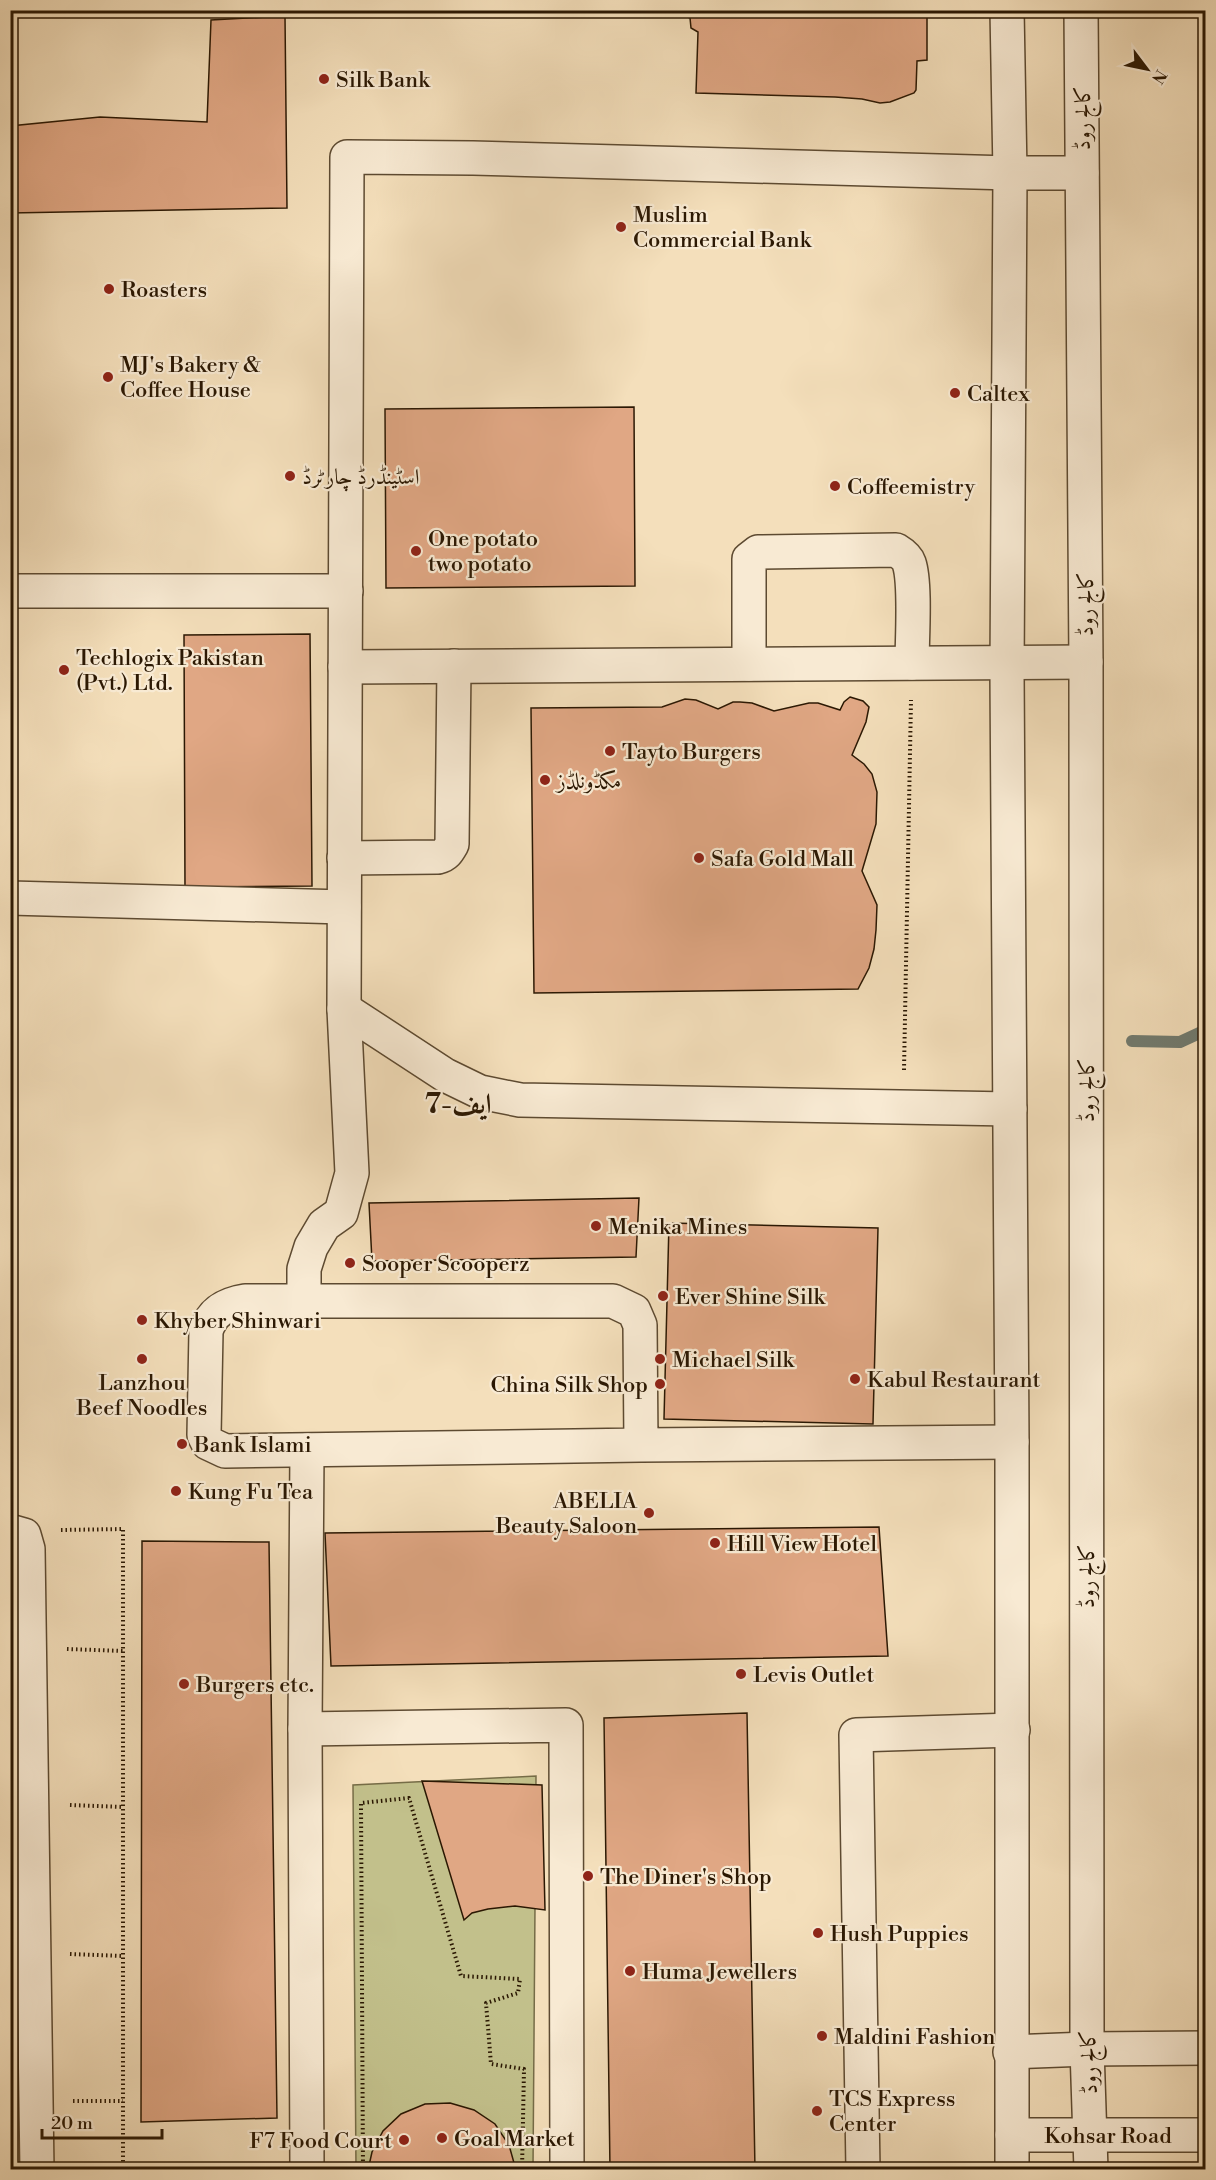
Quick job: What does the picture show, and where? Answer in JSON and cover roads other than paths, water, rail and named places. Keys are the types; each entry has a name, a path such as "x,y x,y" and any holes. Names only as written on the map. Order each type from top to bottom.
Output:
{"street":[{"path":"1007,10 1010,173 1007,662 1013,1730 1010,2052 1012,2169"},
{"name":"کالج روڈ","path":"1082,10 1086,662 1087,2049 1091,2169"},
{"path":"304,1301 304,1269 311,1247 324,1225 341,1212 352,1173 344,1009 347,158 473,158 1082,173"},
{"path":"749,664 749,559 752,555 758,552 896,550 909,562 912,578 912,663"},
{"path":"10,591 346,591"},
{"path":"345,667 1086,662"},
{"path":"344,858 438,857 444,856 448,851 452,844 454,666"},
{"path":"10,898 344,907"},
{"path":"344,1009 446,1075 480,1092 520,1100 1010,1109"},
{"path":"641,1444 640,1325 634,1311 613,1301 245,1301 230,1303 213,1315 206,1331 202,1426 208,1443 225,1451 641,1444 1012,1442"},
{"path":"307,1450 305,1729 307,2169"},
{"path":"12,1531 24,1535 28,1549 37,2169"},
{"path":"305,1729 566,1725 567,2169"},
{"path":"863,2169 856,1735 1013,1730"},
{"path":"1010,2052 1206,2048"},
{"name":"Kohsar Road","path":"1012,2135 1206,2135"}],"waterway":[{"path":"1132,1041 1180,1042 1206,1030"}],"place":[{"name":"Silk Bank","path":"324,79"},
{"name":"Muslim Commercial Bank","path":"621,227"},
{"name":"Roasters","path":"109,289"},
{"name":"MJ's Bakery & Coffee House","path":"108,377"},
{"name":"Caltex","path":"955,393"},
{"name":"اسٹینڈرڈ چارٹرڈ","path":"290,476"},
{"name":"Coffeemistry","path":"835,486"},
{"name":"One potato two potato","path":"416,551"},
{"name":"Techlogix Pakistan (Pvt.) Ltd.","path":"64,670"},
{"name":"Tayto Burgers","path":"610,751"},
{"name":"مکڈونلڈز","path":"545,780"},
{"name":"Safa Gold Mall","path":"699,858"},
{"name":"Menika Mines","path":"596,1226"},
{"name":"Sooper Scooperz","path":"350,1263"},
{"name":"Ever Shine Silk","path":"663,1296"},
{"name":"Khyber Shinwari","path":"142,1320"},
{"name":"Lanzhou Beef Noodles","path":"142,1359"},
{"name":"Michael Silk","path":"660,1359"},
{"name":"Kabul Restaurant","path":"855,1379"},
{"name":"China Silk Shop","path":"660,1384"},
{"name":"Bank Islami","path":"182,1444"},
{"name":"Kung Fu Tea","path":"176,1491"},
{"name":"ABELIA Beauty Saloon","path":"649,1513"},
{"name":"Hill View Hotel","path":"715,1543"},
{"name":"Levis Outlet","path":"741,1674"},
{"name":"Burgers etc.","path":"184,1684"},
{"name":"The Diner's Shop","path":"588,1876"},
{"name":"Hush Puppies","path":"818,1933"},
{"name":"Huma Jewellers","path":"630,1971"},
{"name":"Maldini Fashion","path":"822,2036"},
{"name":"TCS Express Center","path":"817,2111"},
{"name":"Goal Market","path":"442,2138"},
{"name":"F7 Food Court","path":"404,2140"}],"district":[{"name":"ایف-7","path":"458,1103"}]}
